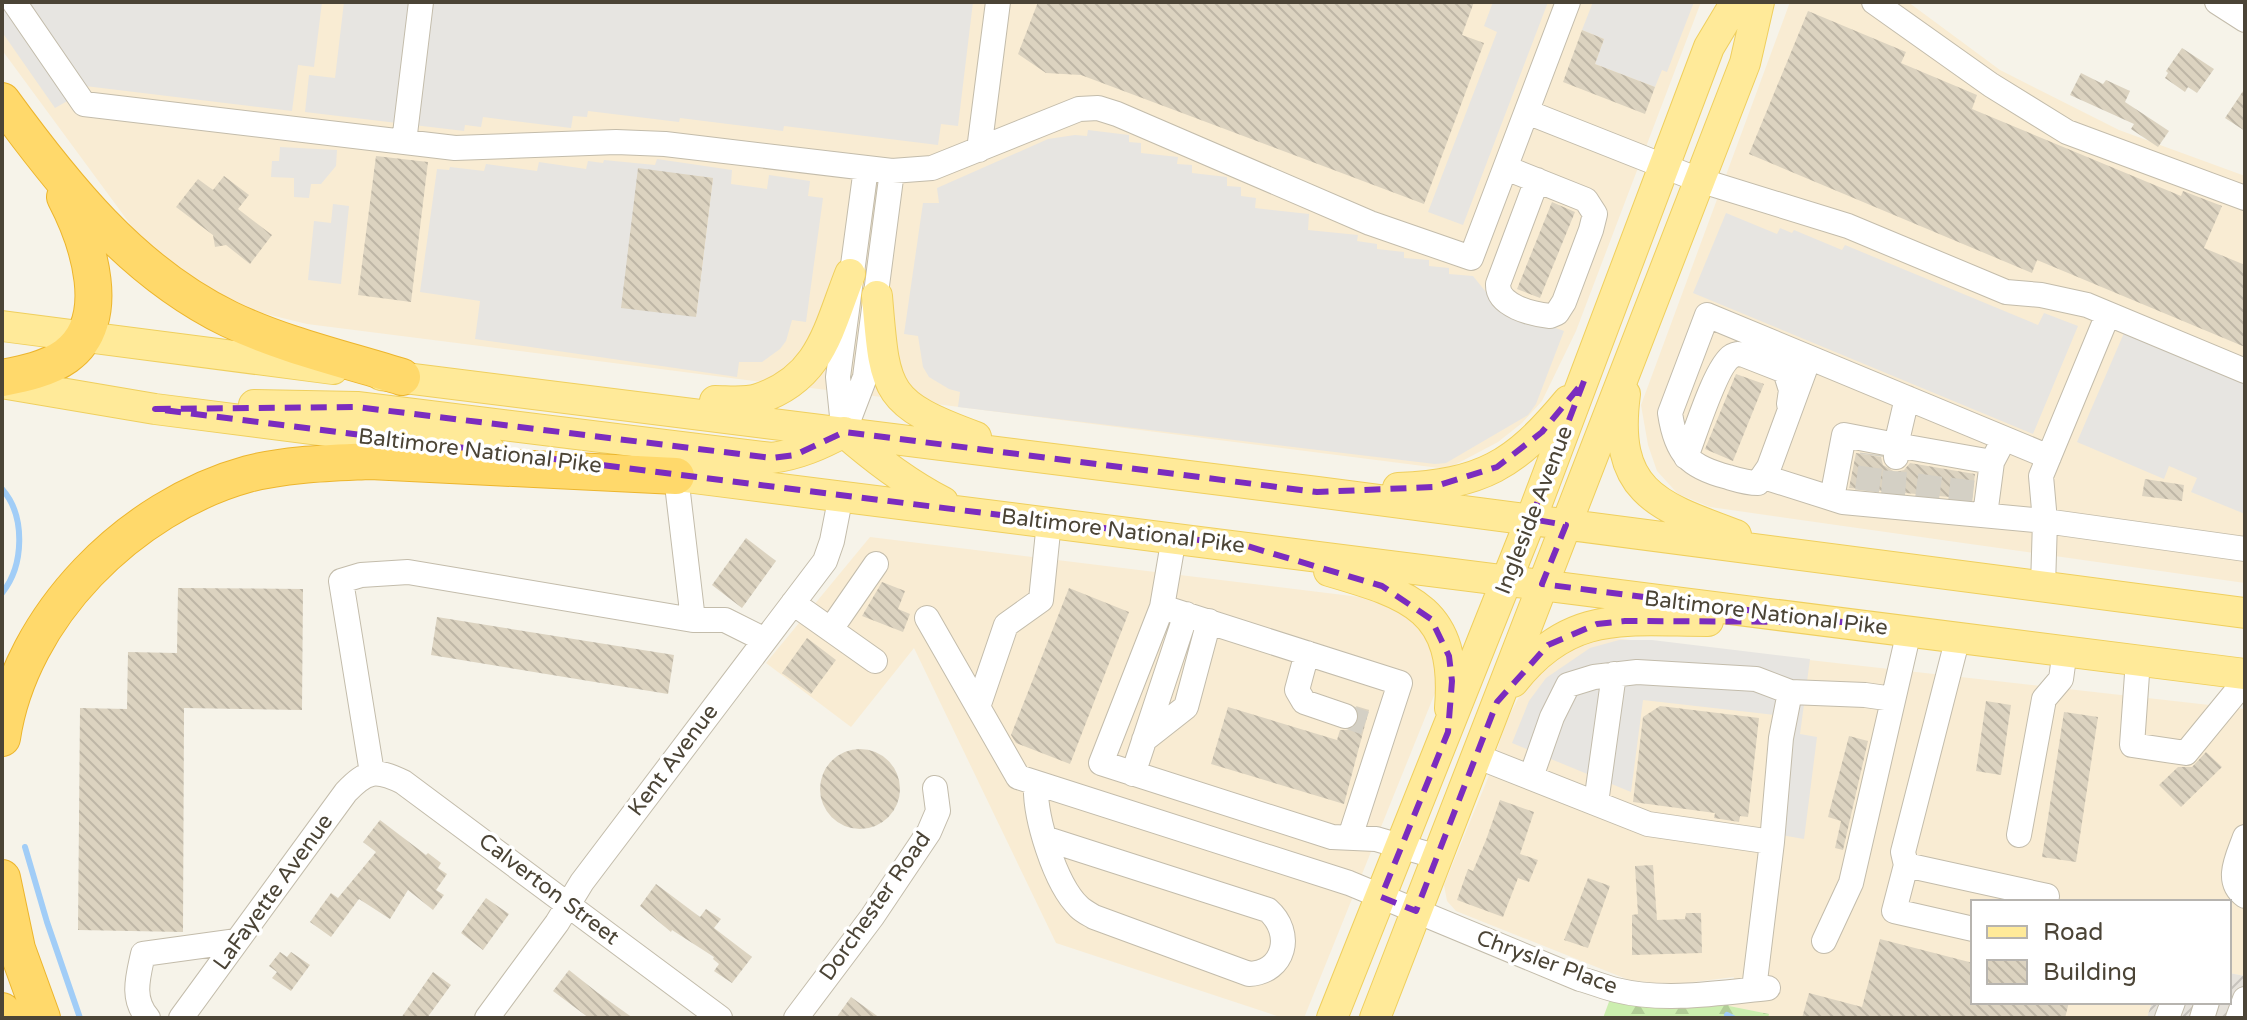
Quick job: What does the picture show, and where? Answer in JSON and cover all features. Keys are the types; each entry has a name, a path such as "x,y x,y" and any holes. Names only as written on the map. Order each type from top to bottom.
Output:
{"highway":[{"path":"2,101 48,164 126,249 150,270 200,303 261,332 402,377"},
{"path":"2,381 52,364 68,355 85,337 93,312 92,274 84,241 48,164"},
{"path":"2,738 20,674 42,632 75,585 105,553 145,523 192,496 249,474 370,461 676,476"},
{"path":"2,878 17,949 42,1018"},
{"path":"2,1011 6,1018"}],"main road":[{"name":"Ingleside Avenue","path":"1332,1018 1508,579 1709,47 1736,2"},
{"name":"Ingleside Avenue","path":"1375,1018 1745,63 1759,2"},
{"path":"626,405 756,400 798,379 809,367 824,340 850,274"},
{"path":"877,296 882,363 889,382 901,400 941,424 1030,457"},
{"path":"2,326 1531,519 2245,613"},
{"path":"1630,360 1622,415 1625,446 1640,487 1674,512 1786,553"},
{"name":"Baltimore National Pike","path":"2,381 155,409 2245,674"},
{"path":"1317,492 1433,487 1468,479 1497,467 1542,432 1584,381"},
{"path":"155,409 250,405 357,407 772,458 795,455 844,432"},
{"path":"844,432 915,488 961,510"},
{"path":"1247,546 1382,586 1419,606 1431,619 1449,656 1452,681 1448,732"},
{"path":"1497,702 1531,658 1571,633 1597,624 1625,621 1842,622"}],"street":[{"path":"14,2 84,104 455,148 616,142 665,144 892,171 932,168 1079,109 1098,108 1206,151 1370,223 1471,258 1568,2"},
{"path":"404,142 421,2"},
{"path":"979,150 998,2"},
{"path":"1874,2 1991,85 2067,132 2245,198"},
{"path":"2217,2 2245,20"},
{"path":"1527,112 1699,180 1848,226 2006,292 2062,299 2108,314 2245,371"},
{"path":"844,432 838,377 866,168"},
{"path":"1506,168 1537,180 1586,200 1595,214 1564,302 1557,313 1550,316 1506,302 1498,292 1498,284 1537,180"},
{"path":"844,432 865,377 892,171"},
{"path":"2043,586 2045,521 2041,476 2108,314"},
{"path":"1809,358 1786,426 1764,477 1758,483 1702,470 1686,457 1672,429 1670,413 1707,315 2049,457"},
{"path":"1686,457 1719,372 1737,354 1785,371 1791,390 1786,426"},
{"path":"1884,449 1907,398"},
{"path":"1933,456 1954,418"},
{"path":"1832,498 1844,435 1884,449 1964,462 1992,462"},
{"path":"1985,515 1992,462 2004,439"},
{"path":"676,476 693,620"},
{"path":"1764,477 1832,498 1867,497 1959,508 1985,515 2245,549"},
{"name":"Kent Avenue","path":"487,1018 582,882 825,561 841,495"},
{"path":"978,707 1006,625 1041,600 1049,522"},
{"path":"1174,537 1162,607 1101,763 1332,837 1376,839 1438,857"},
{"path":"831,629 876,564"},
{"path":"372,773 341,581 361,575 408,572 693,620 725,620 765,640"},
{"path":"793,603 875,661"},
{"path":"1162,607 1400,683 1365,722 1350,837"},
{"path":"927,618 1018,777 1036,783 1037,811 1058,874 1077,906 1094,917 1249,974 1265,973 1275,964 1283,930 1279,920 1268,910 1047,839"},
{"path":"1133,774 1144,740 1197,618"},
{"path":"1824,941 1851,883 1909,631"},
{"path":"1958,637 1903,852 1906,865 1894,911 1971,929"},
{"path":"2019,835 2044,699 2061,679 2065,650"},
{"path":"1307,653 1297,690 1304,702 1365,722"},
{"path":"2138,660 2132,745 2186,753 2245,681"},
{"path":"1531,777 1552,717 1568,685 1594,677 1637,672 1756,679 1790,692 1893,699"},
{"path":"1596,803 1614,674"},
{"path":"1476,756 1648,824 1772,842 1781,738 1790,692"},
{"name":"Calverton Street","path":"372,773 388,775 403,782 720,1018"},
{"name":"LaFayette Avenue","path":"181,1018 346,792 359,778 372,773"},
{"name":"Chrysler Place","path":"1036,783 1349,883 1580,979 1619,991 1659,995 1710,994 1761,988 1772,842"},
{"name":"Dorchester Road","path":"796,1018 872,917 929,832 938,811 935,788"},
{"path":"2245,837 2233,880 2245,896"},
{"path":"1906,865 2047,896 2046,900"},
{"path":"148,1018 141,1010 136,987 143,954 237,941"},
{"path":"2238,1018 2245,997"}],"highlighted area":[{"path":"1584,381 1531,519 1566,525 1542,584 1842,622 1625,621 1597,624 1548,645 1497,702 1416,911 1381,897 1448,732 1452,681 1449,656 1431,619 1382,586 1247,546 155,409 357,407 772,458 795,455 844,432 1317,492 1433,487 1497,467 1542,432"}],"shaded area":[{"path":"2,2 1701,2 1576,331 1542,401 1522,423 1498,442 1447,469 307,324 262,313 212,291 167,261 133,228 2,50"},
{"path":"2,2 322,2 314,67 298,65 292,111 85,86 85,91 55,108 2,32"},
{"path":"344,2 973,2 958,126 941,124 938,145 784,126 783,131 680,118 679,122 588,111 587,117 573,116 571,128 483,117 481,127 465,125 464,131 305,112 309,75 335,78"},
{"path":"1493,2 1548,2 1463,225 1428,212 1497,32 1484,26"},
{"path":"1593,2 1694,2 1667,72 1662,70 1655,87 1595,64 1604,39 1582,30"},
{"path":"1790,2 1908,2 2000,70 2119,130 2245,176 2245,583 1710,507 1678,494 1657,471 1648,445 1641,405"},
{"path":"1088,130 1129,135 1129,142 1141,143 1141,153 1178,157 1177,164 1192,165 1192,173 1227,177 1227,186 1241,187 1241,196 1256,198 1255,208 1309,214 1308,230 1358,235 1357,241 1377,244 1377,249 1404,252 1404,258 1429,260 1429,266 1449,268 1449,274 1473,276 1498,307 1564,331 1536,404 1528,415 1446,463 1435,464 958,407 960,392 929,377 923,367 918,336 904,334 923,203 939,203 937,188 1048,139 1087,136"},
{"path":"280,147 337,150 336,166 321,184 311,184 309,198 294,197 294,178 271,177 272,161 279,161"},
{"path":"657,159 732,170 731,184 767,189 769,175 810,181 808,196 823,198 806,322 792,320 786,341 762,362 739,362 737,377 475,339 480,301 420,292 437,169 449,170 450,167 484,171 486,164 537,171 539,162 586,169 588,161 603,163 604,160 655,165","holes":["638,169 713,178 696,317"]},
{"path":"333,204 349,206 341,284 308,280 314,221 331,223"},
{"path":"1726,213 1777,234 1780,228 1792,233 1794,230 1842,250 1845,245 2038,325 2044,313 2078,326 2033,434 1693,293"},
{"path":"2124,333 2245,384 2245,514 2191,492 2197,478 2169,466 2164,479 2077,442"},
{"path":"870,537 1376,599 1396,608 1414,624 1430,644 1436,667 1435,693 1304,1018 1283,1018 1056,943 914,648 851,727 766,663"},
{"path":"1604,637 2245,709 2245,976 2231,973 2231,900 1971,900 1971,1004 2151,1004 2147,1018 1768,1018 1768,1014 1728,1006 1734,977 1670,985 1629,980 1456,911 1447,901 1444,885 1488,778 1506,722 1536,672 1559,653"},
{"path":"1619,640 1652,640 1810,659 1800,734 1817,737 1804,839 1763,832 1775,715 1643,700 1631,792 1512,743 1529,701 1546,678 1590,648"},
{"path":"2231,973 2245,976 2245,1018 2147,1018 2151,1004 2231,1004"}],"green space":[{"path":"1610,999 1729,1001 1729,1006 1769,1014 1768,1018 1603,1018"}],"building":[{"path":"1038,2 1474,2 1462,35 1484,43 1424,204 1081,75 1046,73 1018,54"},
{"path":"1808,11 1906,52 1901,63 1977,95 1972,109 2181,196 2183,191 2222,206 2204,248 2245,265 2245,347 2037,260 2032,273 1749,154"},
{"path":"1582,30 1604,39 1595,64 1655,87 1645,114 1563,82"},
{"path":"2182,48 2214,69 2197,93 2188,87 2185,92 2165,78 2166,71"},
{"path":"2081,73 2103,84 2106,80 2130,91 2125,102 2169,131 2158,147 2131,129 2134,124 2070,95"},
{"path":"2245,88 2245,131 2225,118"},
{"path":"376,156 428,162 411,302 358,295"},
{"path":"638,168 713,178 696,317 621,308"},
{"path":"224,176 249,195 238,209 272,235 250,264 226,245 215,247 213,235 176,207 198,179 213,190"},
{"path":"1552,202 1575,212 1540,298 1517,289"},
{"path":"1736,374 1764,384 1733,461 1705,449"},
{"path":"1856,453 1881,457 1883,465 1895,472 1904,470 1910,463 1975,474 1972,499 1849,488"},
{"path":"2145,479 2184,485 2182,501 2142,496"},
{"path":"746,538 776,561 742,608 712,585"},
{"path":"882,582 905,591 898,609 910,614 903,632 862,616"},
{"path":"178,588 303,589 302,710 184,708 183,932 78,930 80,708 127,709 128,652 177,653"},
{"path":"1069,588 1129,612 1070,764 1016,743 1011,735"},
{"path":"437,617 674,655 668,694 431,655"},
{"path":"807,638 836,660 811,694 782,673"},
{"path":"1986,701 2011,705 2001,775 1976,771"},
{"path":"1356,706 1369,710 1344,804 1211,764 1228,707 1337,740 1340,730 1349,730 1359,722 1360,714"},
{"path":"1660,706 1759,718 1748,817 1740,816 1739,822 1714,818 1715,813 1633,802 1643,717"},
{"path":"2064,712 2098,717 2076,862 2042,857"},
{"path":"1849,736 1868,741 1843,850 1835,848 1841,821 1828,817"},
{"path":"860,749 875,752 888,761 897,774 900,789 897,804 888,817 875,826 860,829 845,826 832,817 823,804 820,789 823,774 832,761 845,752"},
{"path":"2206,752 2222,767 2181,807 2159,785 2178,767 2192,767"},
{"path":"1500,800 1534,812 1520,854 1538,860 1529,882 1518,878 1503,917 1457,900 1468,869 1473,871"},
{"path":"380,820 441,863 438,868 447,874 436,890 444,895 433,910 408,890 390,919 359,899 331,937 310,922 331,893 338,898 376,852 363,842"},
{"path":"1653,865 1657,920 1685,919 1686,913 1701,913 1702,953 1632,955 1632,915 1638,914 1635,866"},
{"path":"1588,878 1610,886 1588,948 1564,940"},
{"path":"656,884 700,917 706,909 721,919 714,928 752,957 732,983 714,971 719,964 714,957 671,932 640,906"},
{"path":"486,898 509,914 483,950 461,933"},
{"path":"1880,939 1971,962 1971,1004 2068,1004 2065,1018 1802,1018 1809,993 1862,1007"},
{"path":"280,952 287,957 291,952 310,965 291,991 272,978 277,972 269,966"},
{"path":"569,970 633,1018 589,1018 553,991"},
{"path":"433,972 451,985 427,1018 401,1018"},
{"path":"851,997 880,1018 836,1018"}],"waterway":[{"path":"2,489 15,513 19,541 15,569 2,593"},
{"path":"25,847 80,1018"},
{"path":"1727,1015 1733,1018"}],"tunnel":[{"path":"1867,491 1872,454"},
{"path":"1893,495 1896,457"},
{"path":"1927,499 1932,462"},
{"path":"1960,503 1964,466"},
{"path":"1345,716 1365,723"}]}
